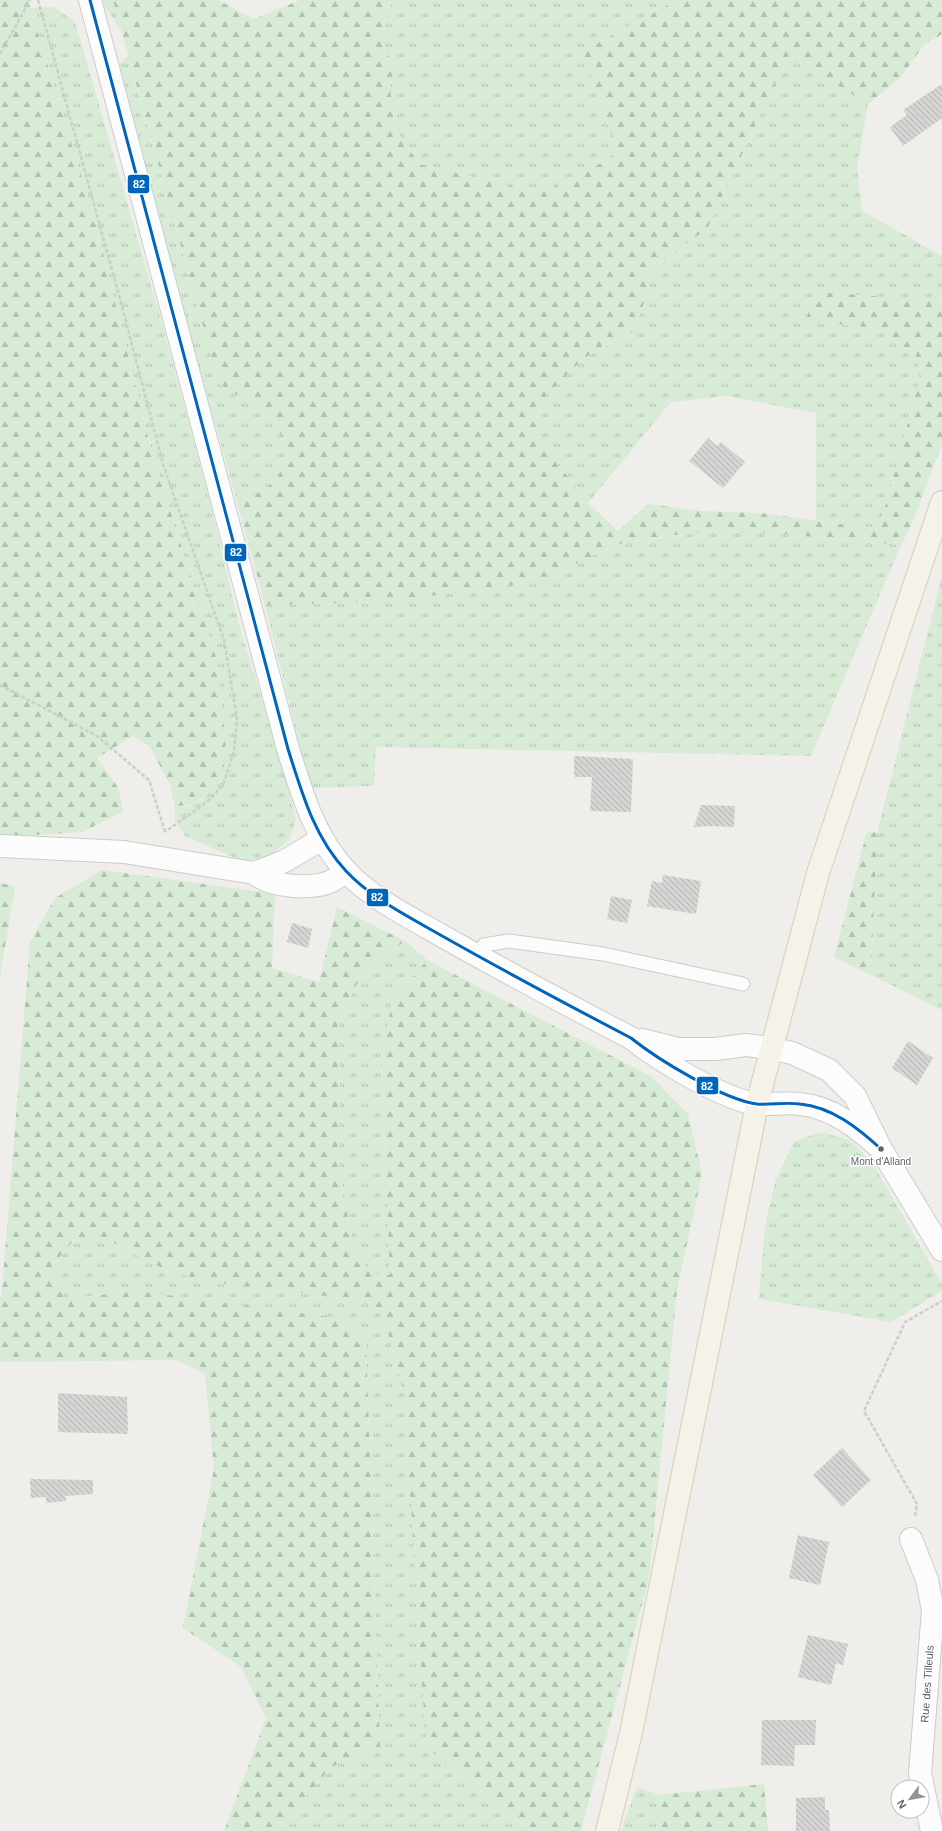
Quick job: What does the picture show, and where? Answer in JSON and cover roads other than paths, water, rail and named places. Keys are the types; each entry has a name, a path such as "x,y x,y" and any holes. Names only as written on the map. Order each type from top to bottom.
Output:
{"main road":[{"path":"607,1831 631,1733 757,1104 770,1048 818,873 942,503"}],"street":[{"path":"90,0 290,756 304,800 322,839 346,870 362,887 422,925 631,1038 651,1054 683,1072 736,1098 757,1104 801,1104 824,1109 846,1120 880,1149"},
{"path":"254,873 283,862 322,839"},
{"path":"0,846 124,852 254,873 268,882 306,886 336,879 346,870"},
{"path":"631,1038 678,1049 716,1049 746,1045 770,1048 792,1053 829,1070 855,1096 880,1149 942,1250"},
{"name":"Rue des Tilleuls","path":"911,1539 927,1580 933,1610 920,1774 932,1831"}],"lane":[{"path":"476,955 484,945 509,941 603,954 743,984"}],"place":[{"name":"Mont d'Alland","path":"881,1149"}]}
